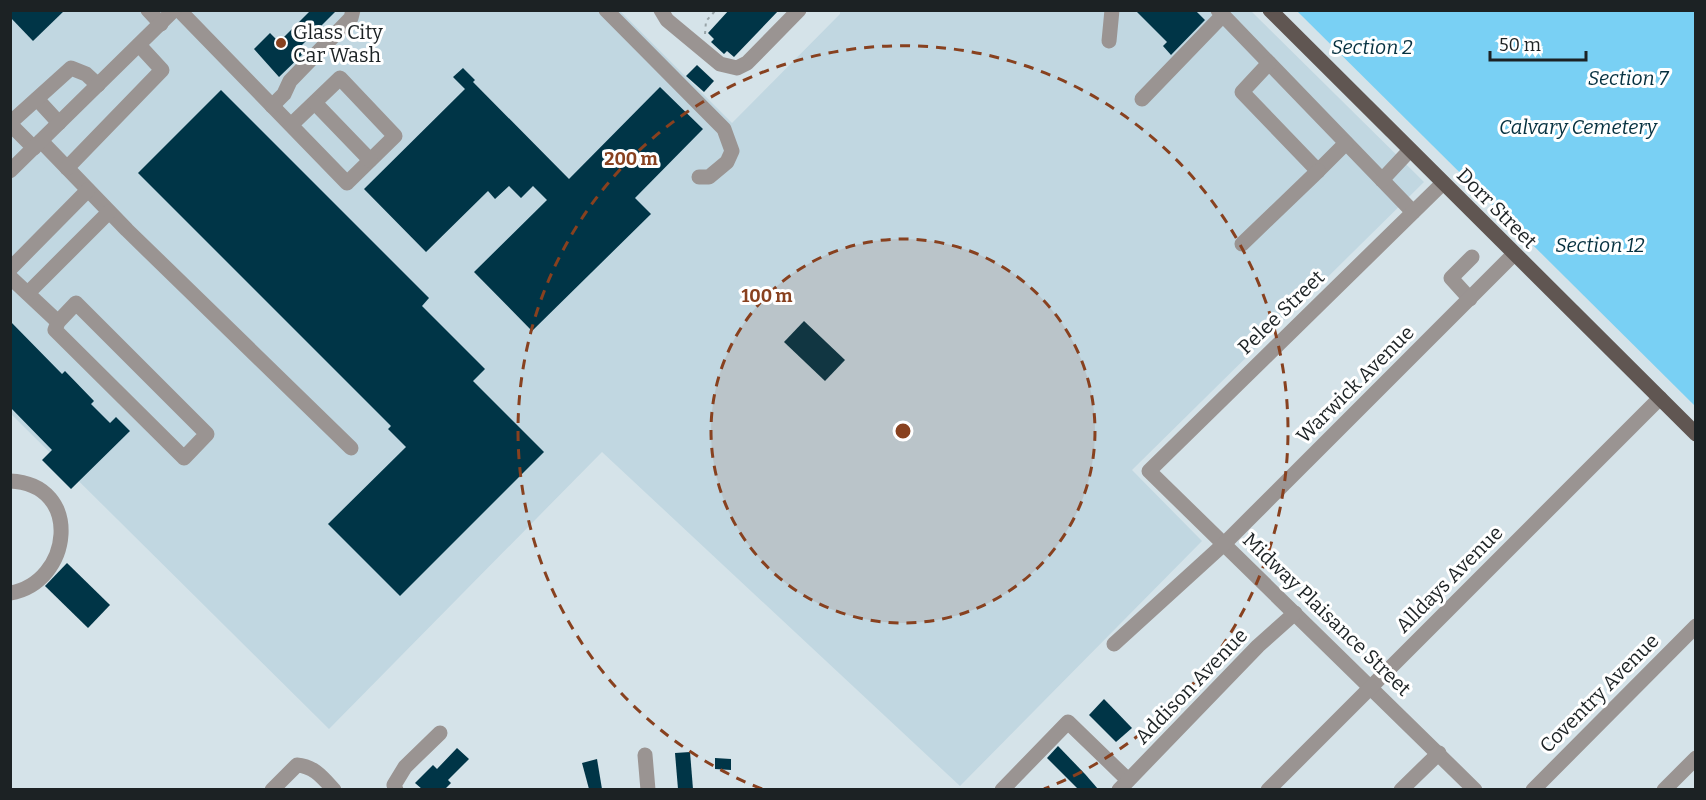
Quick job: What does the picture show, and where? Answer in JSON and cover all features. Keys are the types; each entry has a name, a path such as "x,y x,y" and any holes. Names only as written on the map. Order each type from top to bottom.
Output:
{"main road":[{"name":"Dorr Street","path":"1270,10 1695,434"}],"street":[{"path":"148,10 161,24"},
{"path":"10,171 174,10"},
{"path":"179,10 347,183 395,136 340,78 291,125"},
{"path":"272,106 284,94 290,81 351,18 353,10"},
{"path":"606,10 724,129 732,151 727,162 708,177 699,177"},
{"path":"661,10 667,20 720,64 737,68 747,63 799,10"},
{"path":"1109,41 1112,10"},
{"path":"1142,99 1221,13 1413,212"},
{"path":"68,168 162,70 139,45"},
{"path":"1269,63 1242,92 1318,171"},
{"path":"98,86 87,74 71,68 10,123 68,168 109,212 351,448"},
{"path":"37,99 59,123"},
{"path":"315,103 370,160"},
{"path":"1242,244 1346,143"},
{"path":"1382,180 1410,150"},
{"name":"Pelee Street","path":"1149,471 1443,183"},
{"path":"10,269 88,190"},
{"path":"28,293 109,212"},
{"name":"Warwick Avenue","path":"1114,644 1225,543 1514,254"},
{"path":"1470,299 1451,278 1472,257"},
{"path":"10,277 58,322"},
{"path":"76,303 207,434 184,458 56,330 58,322 76,303"},
{"name":"Alldays Avenue","path":"1268,789 1660,398"},
{"name":"Midway Plaisance Street","path":"1149,471 1475,789"},
{"path":"10,482 28,483 47,495 59,512 62,526 60,543 45,574 35,584 10,593"},
{"name":"Addison Avenue","path":"1123,785 1295,613"},
{"name":"Coventry Avenue","path":"1533,789 1695,626"},
{"path":"1002,789 1068,722 1123,785"},
{"path":"395,787 405,767 440,733"},
{"path":"1401,789 1439,753"},
{"path":"645,755 648,789"},
{"path":"1664,789 1695,758"},
{"path":"272,789 297,765 306,765 319,773 334,789"}],"path":[{"path":"705,41 706,21 716,10"}],"shaded area":[{"path":"10,11 620,11 732,123 840,14 840,11 1251,11 1424,182 1132,470 1202,541 960,786 602,452 329,729 11,414"}],"green space":[{"name":"Calvary Cemetery","path":"1297,11 1695,11 1695,406"}],"building":[{"path":"10,10 65,10 33,41 10,17"},
{"name":"Glass City Car Wash","path":"311,10 337,10 302,45 307,50 279,77 254,49 270,33 279,42"},
{"path":"729,10 779,10 734,57 727,51 724,54 711,42 714,39 708,33"},
{"path":"1135,10 1195,10 1205,20 1171,55 1163,46 1167,42"},
{"path":"697,65 714,81 704,92 686,76"},
{"path":"463,68 475,80 473,82 569,179 660,87 703,129 635,198 651,214 532,331 474,272 547,200 533,186 521,198 509,186 495,199 488,191 426,252 364,189 465,89 453,77"},
{"path":"221,90 429,298 422,306 485,369 473,381 544,452 400,596 328,524 406,447 388,429 391,426 138,173"},
{"path":"10,321 62,374 65,371 94,401 91,404 110,423 116,417 130,431 71,489 42,460 52,450 10,407"},
{"path":"804,321 845,360 825,381 784,342"},
{"path":"67,563 110,605 88,628 45,586"},
{"path":"1104,699 1132,728 1116,742 1089,715"},
{"path":"1058,746 1098,789 1078,789 1047,758"},
{"path":"457,748 469,759 448,780 451,783 445,789 422,789 415,783 433,765 437,769"},
{"path":"690,752 693,789 678,789 675,753"},
{"path":"715,758 731,759 731,770 715,769"},
{"path":"597,759 602,789 589,789 582,763"}],"place":[{"name":"Glass City Car Wash","path":"281,43"}],"park label":[{"name":"Section 2","path":"1372,47"},
{"name":"Section 7","path":"1628,78"},
{"name":"Section 12","path":"1600,245"}]}
